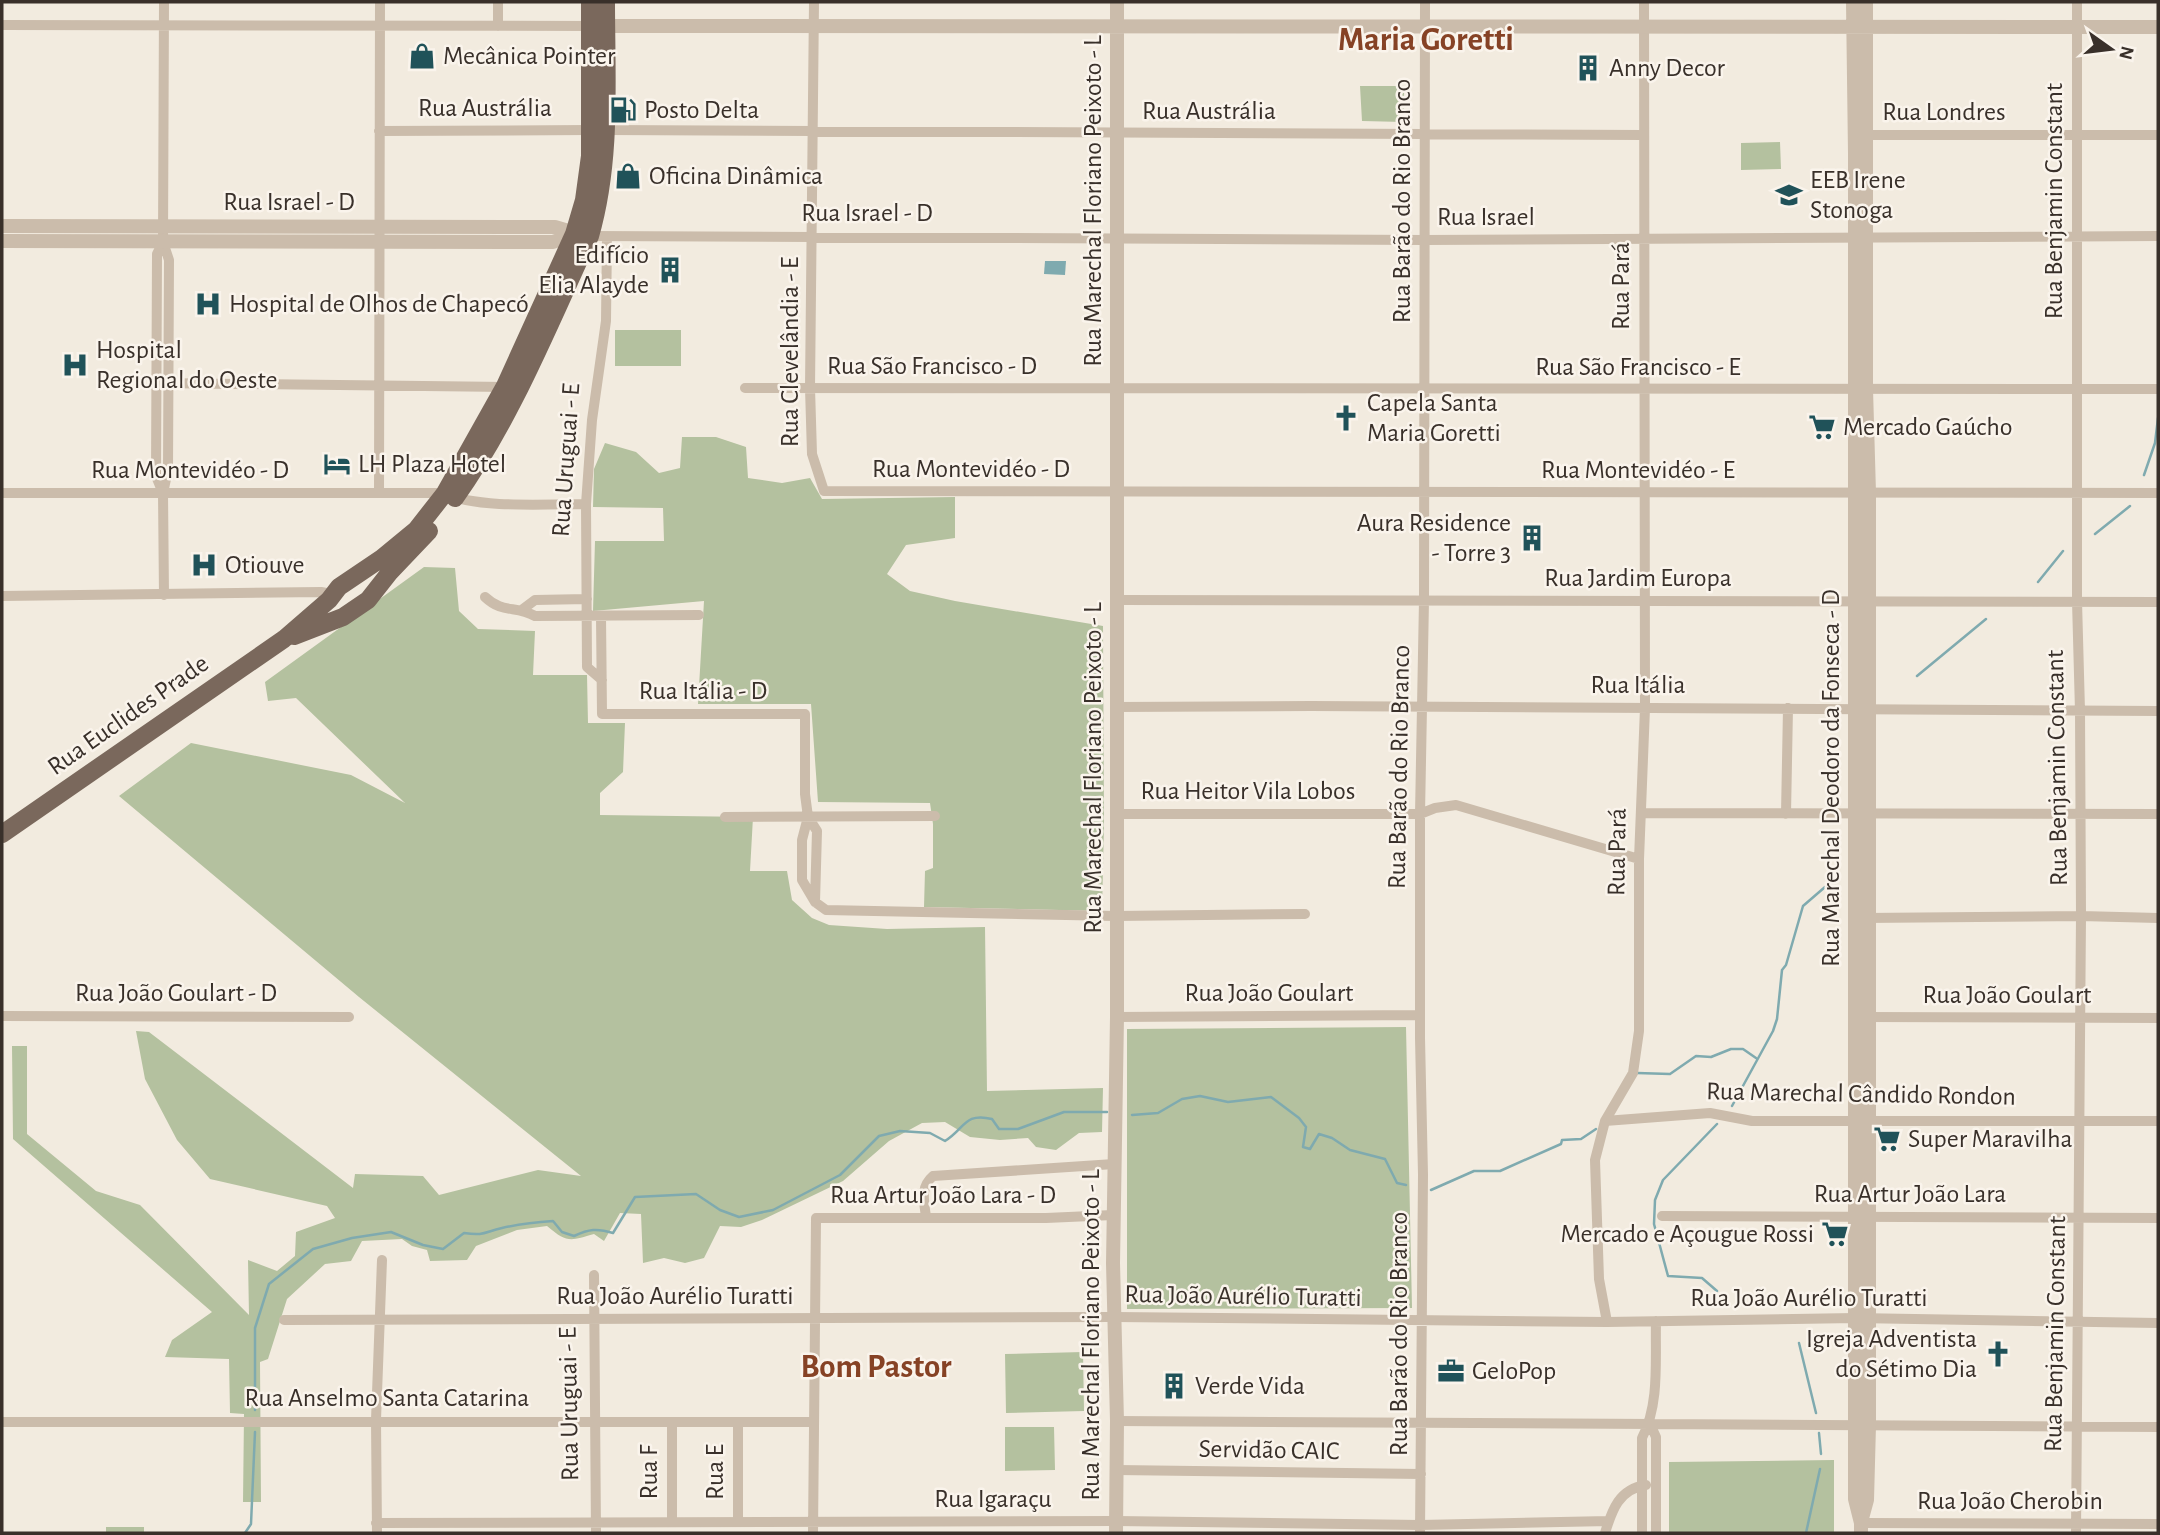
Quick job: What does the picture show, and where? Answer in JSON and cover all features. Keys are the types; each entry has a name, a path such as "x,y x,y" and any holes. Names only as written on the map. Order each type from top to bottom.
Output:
{"main road":[{"name":"Rua Uruguai - E","path":"590,2 598,26 598,130 584,200 591,236"},
{"name":"Rua Uruguai - E","path":"598,26 607,2"},
{"name":"Rua Euclides Prade","path":"284,639 338,619 368,600 450,496 511,388 591,236"},
{"name":"Rua Euclides Prade","path":"2,834 284,639 330,597 416,530 450,496"},
{"path":"358,574 366,574 373,580 372,594"},
{"path":"330,597 327,612 338,619"}],"street":[{"path":"164,2 163,242 169,255 168,470 163,493 164,595"},
{"path":"379,493 380,2"},
{"path":"498,2 498,26"},
{"name":"Rua Clevelândia - E","path":"814,2 810,388 812,454 824,491"},
{"name":"Rua Marechal Floriano Peixoto - L","path":"1116,1527 1113,1215 1117,1017 1117,2"},
{"name":"Rua Barão do Rio Branco","path":"1420,1529 1423,1320 1420,814 1424,600 1425,2"},
{"name":"Rua Pará","path":"1607,1322 1599,1279 1595,1160 1605,1121 1633,1073 1639,1031 1639,859 1645,708 1644,2"},
{"name":"Rua Benjamin Constant","path":"2076,1528 2081,916 2077,601 2077,2"},
{"path":"2,25 1425,28 1644,27 1860,18 2077,27 2158,27"},
{"name":"Rua Marechal Deodoro da Fonseca - D","path":"1860,18 1862,1425 1867,1500 1861,1528"},
{"name":"Rua Austrália","path":"379,131 1644,135"},
{"name":"Rua Londres","path":"1861,135 2158,135"},
{"name":"Rua Israel - D","path":"2,226 163,226 553,242 591,236 1117,238"},
{"name":"Rua Israel - D","path":"2,241 163,242 379,234"},
{"name":"Rua Uruguai - E","path":"591,236 606,321 592,420 586,504 587,667 602,680"},
{"name":"Rua Israel","path":"1117,238 1424,240 2158,236"},
{"path":"163,242 157,254 156,383 156,476 163,493"},
{"path":"156,383 511,388"},
{"name":"Rua São Francisco - D","path":"745,388 1118,390"},
{"name":"Rua São Francisco - E","path":"1118,390 2158,389"},
{"name":"Rua Montevidéo - D","path":"824,491 1117,492"},
{"name":"Rua Montevidéo - E","path":"1117,492 2158,493"},
{"name":"Rua Montevidéo - D","path":"2,493 379,493 450,496 476,502 586,504"},
{"path":"2,596 321,592 330,597"},
{"path":"485,597 499,608 523,609 535,616 699,615"},
{"path":"523,609 535,600 587,599"},
{"path":"535,600 535,616"},
{"name":"Rua Jardim Europa","path":"1118,600 2158,601"},
{"name":"Rua Uruguai - E","path":"601,616 602,714"},
{"name":"Rua Itália","path":"1117,707 1422,706 2158,711"},
{"path":"1786,814 1788,708"},
{"name":"Rua Itália - D","path":"602,714 805,714 805,794 808,817"},
{"name":"Rua Heitor Vila Lobos","path":"1117,814 1420,814 1435,808 1456,805 1639,859"},
{"path":"1641,813 2158,814"},
{"path":"725,817 935,816"},
{"path":"808,817 802,840 802,880 815,902 826,910 1116,916 1305,914"},
{"path":"1862,918 2158,918"},
{"name":"Rua João Goulart","path":"1117,1017 1420,1015"},
{"name":"Rua João Goulart - D","path":"2,1016 349,1017"},
{"name":"Rua João Goulart","path":"1862,1017 2158,1018"},
{"name":"Rua Marechal Cândido Rondon","path":"1605,1121 1710,1113 1752,1121 2158,1121"},
{"path":"926,1217 924,1188 933,1176 1114,1164"},
{"name":"Rua Artur João Lara - D","path":"815,1318 816,1218 1046,1218 1113,1215"},
{"name":"Rua Artur João Lara","path":"1662,1216 2158,1218"},
{"path":"377,1528 376,1420 382,1260"},
{"name":"Rua Uruguai - E","path":"594,1275 596,1528"},
{"name":"Rua João Aurélio Turatti","path":"284,1320 1115,1317 1607,1322 1862,1318 2158,1322"},
{"path":"813,1528 815,1318"},
{"path":"1642,1533 1642,1438 1650,1424 1654,1393 1656,1321"},
{"name":"Rua Anselmo Santa Catarina","path":"2,1422 814,1422"},
{"name":"Rua F","path":"672,1422 672,1522"},
{"name":"Rua E","path":"738,1422 738,1522"},
{"path":"1117,1422 2158,1427"},
{"path":"1650,1424 1656,1437 1656,1533"},
{"name":"Servidão CAIC","path":"1117,1471 1422,1474"},
{"path":"1605,1533 1614,1507 1623,1494 1642,1485 1656,1484"},
{"name":"Rua Igaraçu","path":"377,1528 596,1528 672,1522 738,1522 813,1528 1420,1529 1609,1521"},
{"name":"Rua João Cherobin","path":"1861,1528 2076,1528 2158,1524"}],"green space":[{"path":"1360,86 1404,86 1404,122 1362,121"},
{"path":"1780,142 1781,169 1741,170 1741,143"},
{"path":"615,330 681,330 681,366 615,366"},
{"path":"682,437 716,437 746,447 748,478 782,483 810,478 822,499 955,497 955,538 906,545 887,574 910,591 1103,626 1102,911 924,907 925,871 933,868 930,803 818,802 811,704 698,704 704,601 593,611 595,541 664,541 663,508 593,507 594,469 605,443 636,452 659,473 680,468"},
{"path":"424,567 455,568 459,611 478,629 535,631 533,675 587,675 588,723 625,723 623,772 600,793 600,815 753,817 750,871 787,871 792,900 812,918 829,925 887,929 985,927 987,1091 1103,1088 1102,1132 1079,1133 1056,1150 1036,1147 1028,1138 1000,1140 970,1137 945,1122 922,1123 889,1141 843,1181 762,1220 741,1227 720,1226 704,1258 685,1263 664,1258 643,1263 641,1214 620,1213 604,1241 594,1234 574,1239 564,1238 547,1226 517,1230 476,1246 467,1260 430,1261 427,1250 412,1246 402,1239 362,1241 351,1261 325,1264 287,1299 268,1359 260,1362 261,1502 243,1502 244,1414 230,1413 229,1359 165,1357 172,1340 212,1312 13,1139 12,1046 27,1046 27,1134 96,1191 140,1205 249,1315 248,1260 277,1271 295,1256 296,1232 335,1218 327,1206 210,1179 177,1140 145,1079 136,1031 149,1032 353,1188 355,1174 423,1176 439,1195 538,1170 581,1176 359,997 119,796 191,743 351,775 405,803 296,698 268,701 265,682"},
{"path":"1406,1027 1412,1308 1127,1309 1127,1029"},
{"path":"1083,1352 1084,1411 1006,1413 1005,1354"},
{"path":"1005,1427 1054,1427 1055,1470 1005,1471"},
{"path":"1834,1460 1834,1533 1669,1533 1669,1462"},
{"path":"106,1527 144,1527 144,1533 106,1533"}],"water":[{"path":"1045,261 1066,261 1065,275 1044,274"}],"waterway":[{"path":"2144,475 2155,443 2158,418"},
{"path":"2095,534 2130,506"},
{"path":"2038,582 2063,551"},
{"path":"1917,676 1986,619"},
{"path":"1732,1106 1773,1031 1777,1019 1782,970 1786,965 1803,906 1825,887"},
{"path":"1637,1073 1670,1074 1696,1056 1711,1057 1731,1049 1743,1049 1756,1058"},
{"path":"1132,1115 1158,1113 1182,1099 1200,1096 1228,1102 1271,1097 1299,1118 1306,1127 1303,1147 1310,1149 1319,1134 1332,1138 1350,1150 1385,1159 1397,1183 1406,1185"},
{"path":"255,1410 255,1328 269,1284 313,1249 352,1238 391,1232 423,1245 443,1249 464,1233 481,1234 515,1225 553,1221 562,1232 574,1236 593,1230 613,1233 635,1197 696,1194 720,1210 739,1217 773,1210 840,1175 879,1136 900,1131 930,1133 945,1141 976,1118 992,1119 999,1129 1018,1129 1064,1112 1107,1112"},
{"path":"1717,1124 1663,1180 1655,1200 1654,1224 1668,1276 1702,1278 1717,1291"},
{"path":"1431,1190 1474,1171 1500,1171 1561,1144 1562,1140 1581,1139 1596,1129"},
{"path":"1799,1343 1816,1413"},
{"path":"245,1533 251,1524 255,1432"},
{"path":"1819,1433 1821,1454"},
{"path":"1806,1533 1820,1469"}],"place":[{"name":"Mecânica Pointer","path":"422,56"},
{"name":"Anny Decor","path":"1588,68"},
{"name":"Posto Delta","path":"623,110"},
{"name":"Oficina Dinâmica","path":"628,176"},
{"name":"EEB Irene Stonoga","path":"1789,195"},
{"name":"Edifício Elia Alayde","path":"670,270"},
{"name":"Hospital de Olhos de Chapecó","path":"208,304"},
{"name":"Hospital Regional do Oeste","path":"75,365"},
{"name":"Capela Santa Maria Goretti","path":"1346,418"},
{"name":"Mercado Gaúcho","path":"1822,427"},
{"name":"LH Plaza Hotel","path":"337,464"},
{"name":"Aura Residence - Torre 3","path":"1532,538"},
{"name":"Otiouve","path":"204,565"},
{"name":"Super Maravilha","path":"1887,1139"},
{"name":"Mercado e Açougue Rossi","path":"1835,1234"},
{"name":"Igreja Adventista do Sétimo Dia","path":"1998,1354"},
{"name":"GeloPop","path":"1451,1371"},
{"name":"Verde Vida","path":"1174,1386"}],"district":[{"name":"Maria Goretti","path":"1426,40"},
{"name":"Bom Pastor","path":"876,1367"}]}
